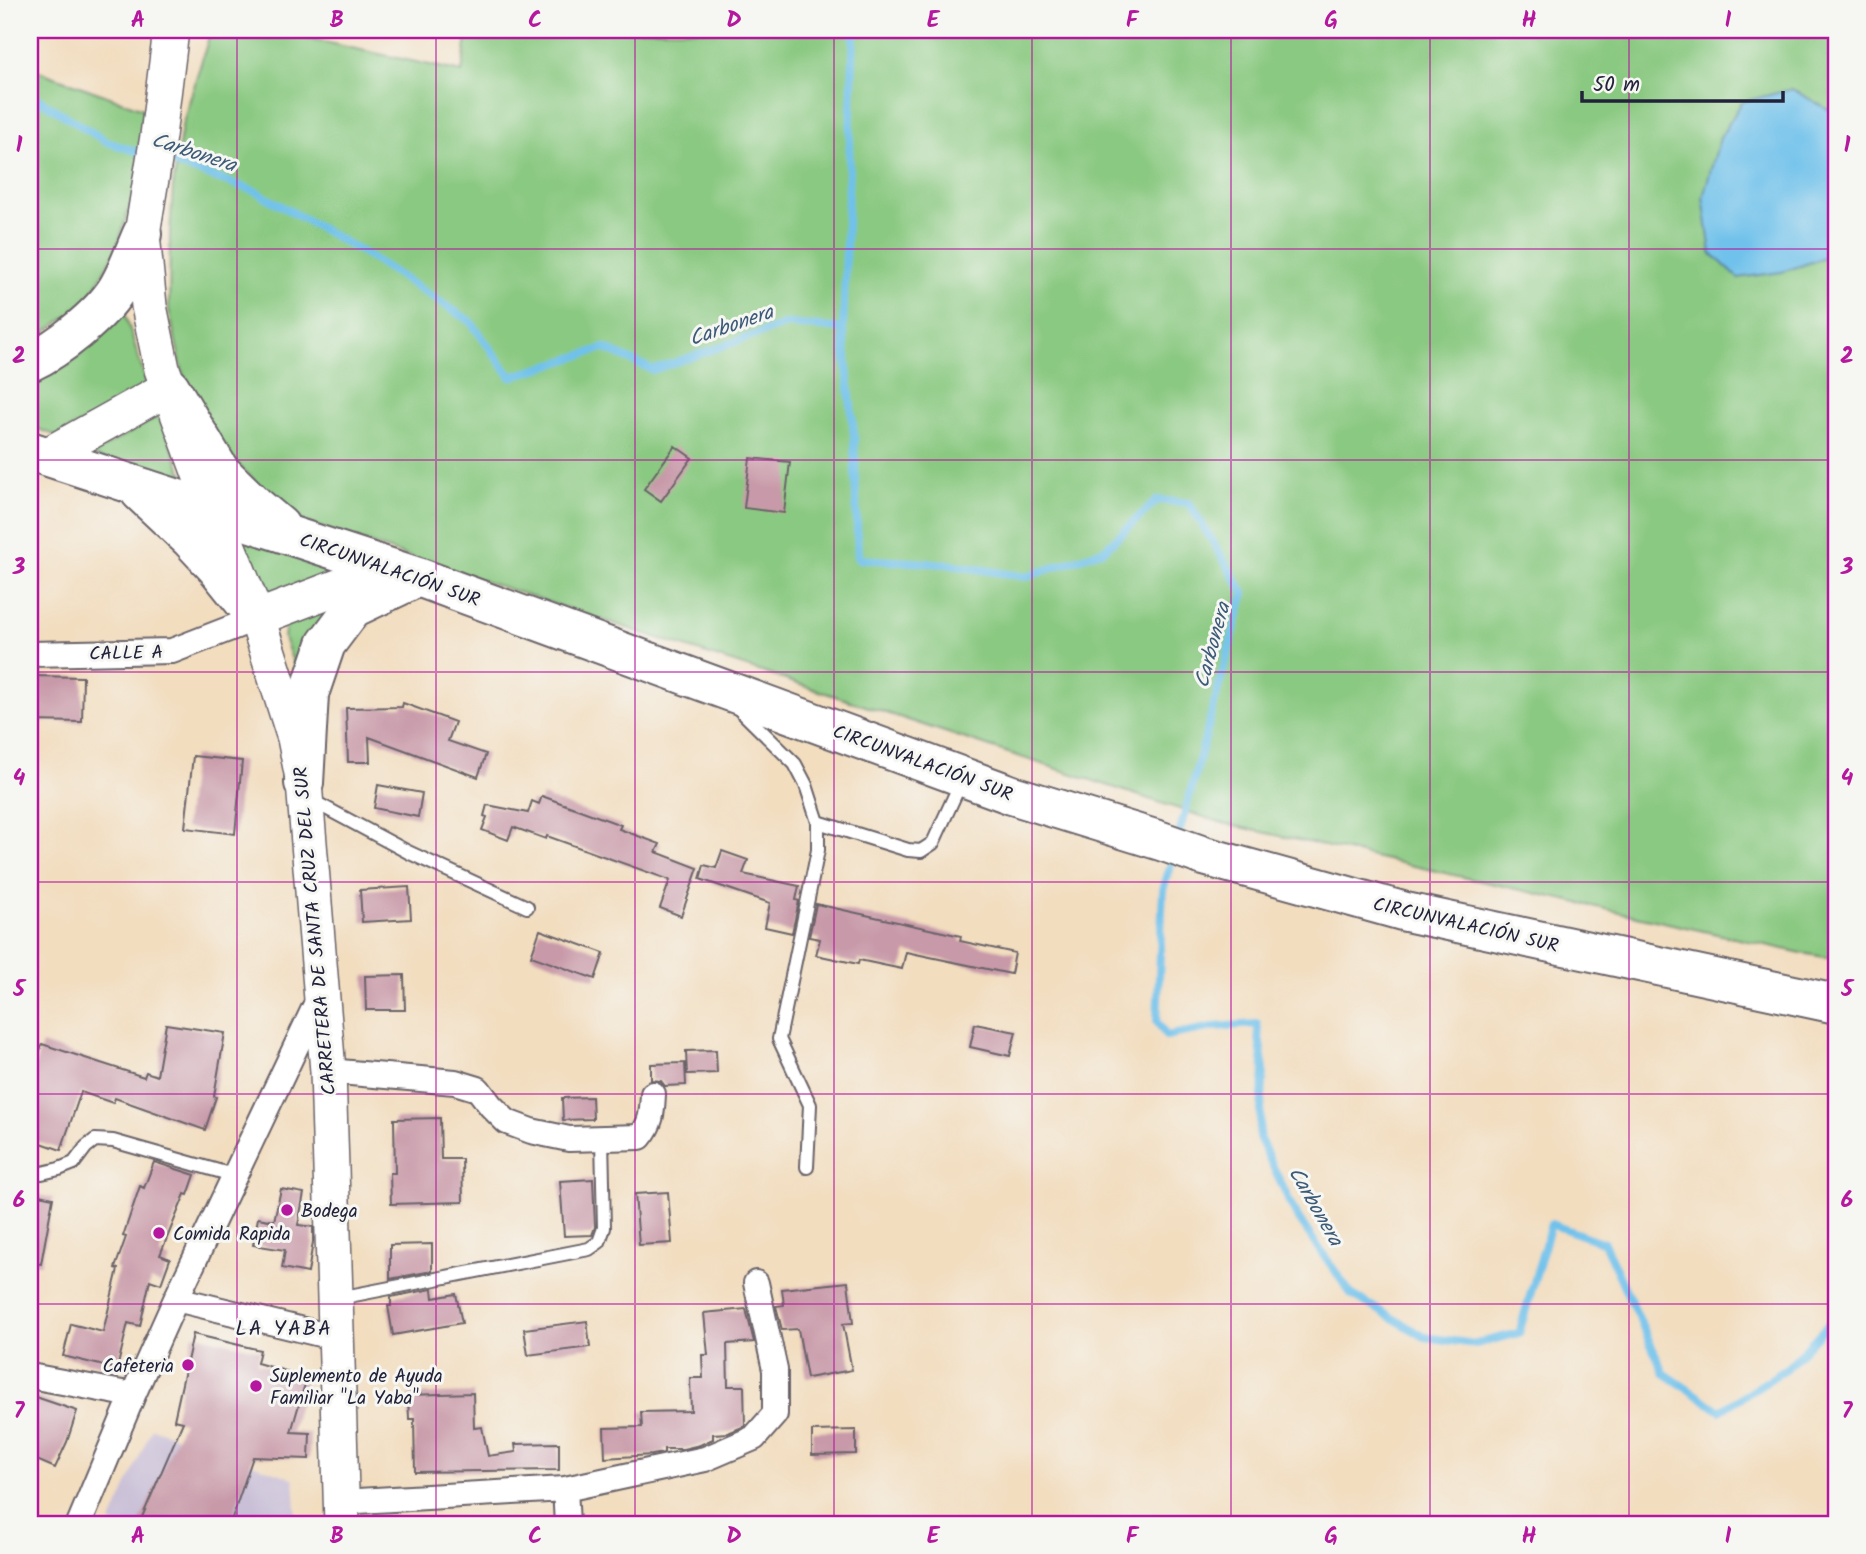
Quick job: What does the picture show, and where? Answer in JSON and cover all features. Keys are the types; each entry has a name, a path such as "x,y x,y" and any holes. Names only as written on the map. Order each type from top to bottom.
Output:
{"main road":[{"name":"CARRETERA DE SANTA CRUZ DEL SUR","path":"171,30 142,234 149,306 162,369 213,510 257,618 295,738 305,790 328,1071 342,1513"},
{"path":"30,362 49,354 89,321 117,289 142,234"},
{"path":"38,453 170,387 220,471 290,534"},
{"name":"CIRCUNVALACIÓN SUR","path":"38,453 404,572 1013,795 1204,856 1406,912 1836,1004"},
{"path":"133,485 191,540 257,618 404,572"},
{"path":"305,790 309,694 326,644 353,608 404,572"}],"street":[{"name":"CALLE A","path":"30,654 172,652 257,618"},
{"path":"79,1524 176,1299 321,993"},
{"path":"328,1071 454,1082 478,1089 491,1107 507,1122 531,1131 569,1139 640,1137 652,1118 653,1094"},
{"path":"342,1513 565,1489 705,1458 754,1438 775,1414 775,1370 756,1283"},
{"path":"176,1299 336,1338"},
{"path":"30,1376 133,1395"},
{"path":"565,1489 567,1524"}],"lane":[{"path":"718,687 794,764 806,785 818,822 818,850 779,1039 810,1105 807,1167"},
{"path":"818,822 908,850 921,850 933,843 963,777"},
{"path":"305,790 408,852 527,907"},
{"path":"335,1299 589,1249 599,1242 604,1228 602,1138"},
{"path":"30,1170 43,1173 74,1163 95,1140 113,1141 236,1176"}],"shaded area":[{"path":"152,1428 294,1479 297,1524 110,1524"}],"green space":[{"path":"211,30 269,30 462,72 468,30 1836,30 1836,109 1827,109 1792,89 1813,261 1836,254 1836,959 1222,823 292,518 224,450 184,379 169,310 173,187 182,126"},
{"path":"30,68 143,109 137,182 116,250 86,304 30,342"},
{"path":"123,307 148,388 57,436 30,426 30,385 68,365 98,338"},
{"path":"159,416 188,486 91,455"},
{"path":"241,537 338,570 267,597"},
{"path":"350,597 300,681 284,638 286,622"}],"water":[{"path":"1792,89 1827,109 1836,109 1836,254 1782,272 1738,278 1711,253 1703,197 1720,138 1742,102"}],"building":[{"path":"675,446 692,458 661,501 644,489"},
{"path":"750,458 790,462 784,513 744,508"},
{"path":"30,676 83,677 82,722 30,721"},
{"path":"403,703 455,722 448,741 486,754 478,777 369,737 370,762 348,762 346,708 402,707"},
{"path":"193,756 242,761 235,834 185,828"},
{"path":"378,785 422,793 418,817 374,808"},
{"path":"542,796 621,825 619,829 660,844 656,852 698,868 681,916 660,908 670,880 547,836 546,839 513,827 508,840 482,830 487,817 484,816 487,805 528,813 532,801 539,804"},
{"path":"722,851 748,860 743,874 799,886 796,900 799,901 792,933 765,927 770,903 700,879 704,865 716,868"},
{"path":"409,887 411,919 362,922 360,890"},
{"path":"816,904 961,936 960,941 1015,953 1011,974 906,952 902,969 859,960 858,964 816,955 820,939 809,937"},
{"path":"540,930 604,953 595,979 531,956"},
{"path":"404,975 405,1010 366,1010 365,976"},
{"path":"166,1024 225,1033 214,1096 216,1097 205,1130 115,1098 113,1103 81,1092 61,1150 30,1139 30,1080 42,1044 144,1077 146,1072 157,1076"},
{"path":"975,1024 1016,1032 1010,1056 970,1047"},
{"path":"716,1050 717,1073 687,1074 686,1051"},
{"path":"685,1063 686,1085 665,1086 661,1081 651,1080 651,1064"},
{"path":"592,1097 593,1119 563,1120 562,1098"},
{"path":"440,1118 441,1159 462,1159 463,1202 391,1204 390,1173 395,1173 394,1119"},
{"path":"154,1162 195,1175 160,1255 170,1259 161,1284 150,1280 140,1326 128,1323 117,1369 63,1356 71,1324 103,1332 118,1269 115,1268 126,1237 123,1236 140,1186 144,1188"},
{"path":"593,1179 595,1227 592,1235 564,1236 560,1181"},
{"path":"281,1189 304,1193 298,1225 313,1227 308,1273 282,1268 285,1250 253,1245 258,1218 274,1221"},
{"path":"668,1192 672,1243 639,1245 635,1194"},
{"path":"30,1193 53,1198 41,1264 30,1263"},
{"path":"432,1244 432,1271 390,1279 390,1245"},
{"path":"848,1282 853,1323 843,1324 852,1370 807,1378 798,1329 782,1330 776,1306 784,1305 782,1289"},
{"path":"432,1289 433,1298 456,1294 462,1323 393,1335 388,1306 391,1306 391,1297"},
{"path":"746,1309 754,1342 727,1344 728,1386 744,1386 745,1426 728,1433 713,1434 713,1439 683,1449 664,1449 664,1453 652,1455 605,1458 604,1428 642,1427 641,1412 691,1411 690,1378 703,1378 702,1355 708,1355 704,1313"},
{"path":"587,1321 590,1347 528,1355 524,1329"},
{"path":"193,1334 260,1350 257,1363 307,1377 291,1432 310,1433 309,1459 253,1457 230,1524 139,1524 183,1422 174,1420"},
{"path":"473,1393 474,1428 482,1427 488,1456 516,1452 515,1444 559,1443 559,1470 415,1472 414,1419 409,1419 408,1395"},
{"path":"30,1395 77,1411 55,1468 30,1457"},
{"path":"856,1430 856,1454 812,1455 812,1431"}],"waterway":[{"path":"843,329 854,30"},
{"name":"Carbonera","path":"30,94 107,142 148,155"},
{"name":"Carbonera","path":"163,160 255,191 362,252 470,321 511,377 604,348 653,370 787,324 843,329 854,435 858,559 947,564 1026,577 1104,550 1157,500 1189,503 1244,593 1178,838"},
{"name":"Carbonera","path":"1173,857 1163,890 1157,1021 1166,1036 1213,1027 1257,1024 1264,1070 1259,1137 1296,1215 1351,1294 1425,1337 1475,1344 1519,1333 1551,1224 1604,1243 1664,1373 1720,1411 1786,1369 1836,1316"}],"place":[{"name":"Bodega","path":"287,1210"},
{"name":"Comida Rapida","path":"159,1233"},
{"name":"Cafeteria","path":"188,1365"},
{"name":"Suplemento de Ayuda Familiar \"La Yaba\"","path":"256,1386"}],"district":[{"name":"LA YABA","path":"284,1328"}]}
